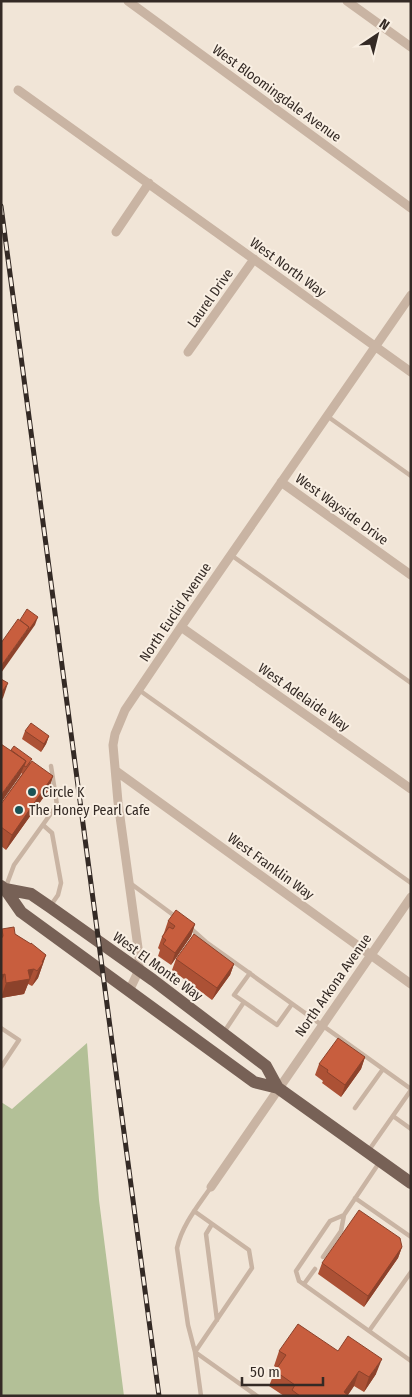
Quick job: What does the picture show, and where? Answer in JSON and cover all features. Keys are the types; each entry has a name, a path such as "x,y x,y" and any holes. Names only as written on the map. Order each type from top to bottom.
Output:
{"main road":[{"name":"West El Monte Way","path":"3,890 30,894 139,970 266,1066 278,1088"},
{"name":"West El Monte Way","path":"3,890 21,912 254,1082 278,1088 411,1183"}],"street":[{"name":"West Bloomingdale Avenue","path":"128,1 411,208"},
{"path":"347,1 411,47"},
{"name":"West North Way","path":"18,90 411,372"},
{"path":"116,232 149,184"},
{"name":"Laurel Drive","path":"188,352 254,259"},
{"name":"North Euclid Avenue","path":"129,991 139,970 139,955 118,802 113,745 115,734 125,710 138,690 411,295"},
{"name":"West Wayside Drive","path":"281,482 411,575"},
{"name":"West Adelaide Way","path":"181,627 411,789"},
{"name":"West Franklin Way","path":"116,771 411,984"},
{"name":"North Arkona Avenue","path":"211,1186 411,897"}],"lane":[{"path":"327,416 411,476"},
{"path":"231,555 411,683"},
{"path":"138,690 411,883"},
{"path":"3,890 14,866 57,805 51,766"},
{"path":"43,825 52,833 61,883 58,895 50,907"},
{"path":"130,883 179,919"},
{"path":"186,924 206,942 411,1090 367,1152"},
{"path":"250,973 234,995 277,1025 292,1004"},
{"path":"223,1034 244,1002"},
{"path":"1,1028 19,1040 1,1066"},
{"path":"355,1108 383,1069"},
{"path":"393,1116 411,1129"},
{"path":"323,1257 341,1231 344,1214 380,1161"},
{"path":"201,1396 177,1248 180,1237 194,1211 211,1186"},
{"path":"355,1198 411,1237"},
{"path":"194,1211 249,1250 252,1268 195,1352"},
{"path":"344,1214 330,1220 296,1271 299,1281 411,1360"},
{"path":"212,1224 206,1234 217,1320"},
{"path":"304,1284 315,1269"},
{"path":"370,1331 411,1272"},
{"path":"195,1352 257,1396"}],"green space":[{"path":"87,1043 99,1200 124,1396 1,1396 1,1102 12,1109"}],"building":[{"path":"27,609 38,617 26,634 29,627 20,620"},
{"path":"18,619 29,627 1,666 1,643"},
{"path":"1,679 8,683 1,693"},
{"path":"31,723 49,736 44,744 25,731"},
{"path":"1,744 26,761 1,795"},
{"path":"14,746 32,759 26,767 24,766 26,761 11,750"},
{"path":"32,761 53,776 12,835 1,827 1,804"},
{"path":"176,910 195,924 175,953 163,944 166,940 162,937 169,927 173,929 175,926 168,921"},
{"path":"14,927 15,934 31,943 46,955 37,971 34,969 28,970 30,979 6,983 5,974 1,975 2,929"},
{"path":"194,934 234,964 217,988 176,959"},
{"path":"338,1038 365,1057 345,1085 319,1064"},
{"path":"359,1210 400,1238 402,1247 368,1296 322,1263"},
{"path":"298,1324 338,1351 348,1336 382,1359 369,1377 359,1371 344,1392 349,1396 300,1396 292,1390 295,1385 275,1371 286,1355 279,1351"}],"railway":[{"path":"1,206 159,1396"}],"place":[{"name":"Circle K","path":"32,792"},
{"name":"The Honey Pearl Cafe","path":"19,810"}]}
